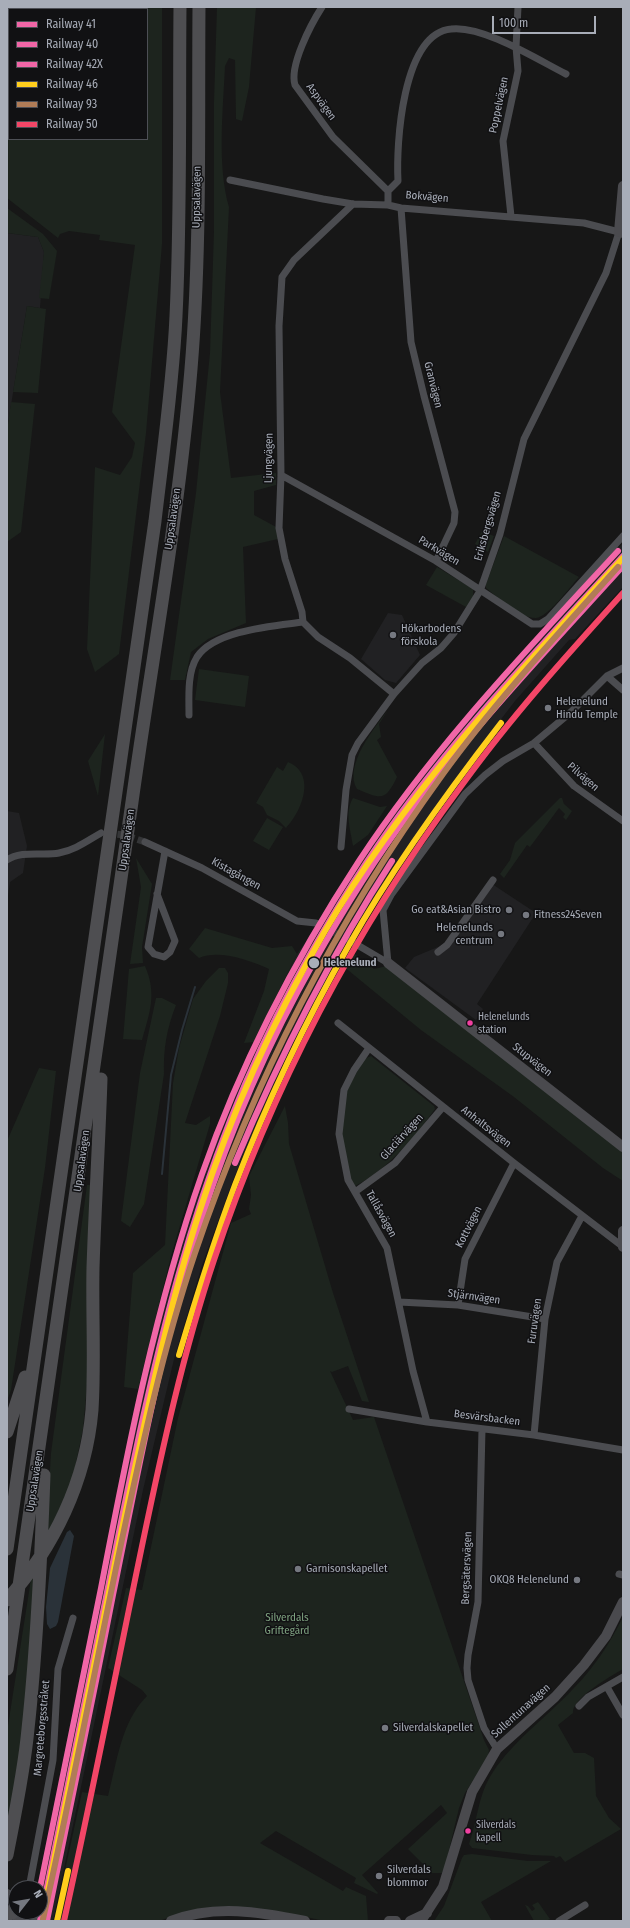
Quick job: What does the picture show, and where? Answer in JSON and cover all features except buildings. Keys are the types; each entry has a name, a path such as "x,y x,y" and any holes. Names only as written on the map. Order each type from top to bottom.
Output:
{"highway":[{"name":"Uppsalavägen","path":"7,1550 152,536 168,414 176,316 178,264 180,7"},
{"name":"Uppsalavägen","path":"7,1669 46,1413 173,524 191,370 197,249 199,7"},
{"path":"7,1600 36,1564 66,1510 84,1456 92,1412 95,1193 103,1009"},
{"path":"7,1491 50,1245"},
{"path":"7,1432 27,1372"},
{"path":"7,1855 24,1765 28,1729 41,1544 46,1413"}],"street":[{"name":"Aspvägen","path":"322,7 314,19 299,54 293,79 295,85 333,137 388,191"},
{"name":"Poppelvägen","path":"511,216 503,140 518,71 516,47 518,7"},
{"path":"388,205 388,191 398,182 397,152 405,100 415,64 424,44 433,36 451,28 480,33 516,47 566,74"},
{"name":"Bokvägen","path":"230,180 353,204 388,205 401,208 584,223 621,232"},
{"name":"Eriksbergsvägen","path":"341,847 346,790 352,755 358,743 394,694 422,663 440,648 454,633 469,612 480,591 500,534 524,439 606,273 621,232 623,186"},
{"name":"Ljungvägen","path":"303,622 302,612 285,559 279,528 281,475 279,326 282,277 294,260 353,204"},
{"name":"Granvägen","path":"401,208 411,342 455,512 454,523 436,561"},
{"name":"Parkvägen","path":"281,475 436,561 532,624 540,624 548,619 623,536"},
{"path":"189,715 191,674 198,657 211,644 229,637 266,627 303,622 318,637 350,658 394,694"},
{"path":"388,963 383,910 391,895 465,794 485,775 534,743 571,712 607,676 623,668"},
{"path":"607,676 623,690"},
{"name":"Pilvägen","path":"534,743 574,786 623,821"},
{"path":"7,860 23,854 58,853 75,849 101,833"},
{"name":"Kistagången","path":"145,842 202,868 297,921 316,923"},
{"path":"157,894 175,941 170,952 164,957 154,954 148,947 157,894 165,851"},
{"path":"438,952 447,945 493,880"},
{"path":"349,940 388,963"},
{"name":"Stupvägen","path":"388,963 623,1147"},
{"name":"Anhaltsvägen","path":"338,1023 514,1163 623,1246"},
{"name":"Tallåsvägen","path":"369,1048 354,1070 344,1090 340,1113 339,1134 348,1180 387,1248 427,1422"},
{"name":"Glaciärvägen","path":"355,1192 395,1163 443,1107"},
{"name":"Kottvägen","path":"458,1305 465,1259 514,1163"},
{"name":"Furuvägen","path":"534,1435 545,1319 557,1262 582,1216"},
{"path":"623,1231 623,1246"},
{"name":"Stjärnvägen","path":"399,1302 458,1305 545,1319"},
{"name":"Besvärsbacken","path":"349,1409 427,1422 534,1435 623,1450"},
{"name":"Bergsätersvägen","path":"482,1429 478,1602 467,1668 468,1680 484,1728 497,1749"},
{"name":"Sollentunavägen","path":"410,1921 424,1917 443,1887 472,1792 497,1749 556,1697 584,1665 606,1636 623,1602"},
{"name":"Margreteborgsstråket","path":"30,1880 53,1760 58,1669 73,1618"},
{"path":"579,1706 588,1697 623,1677"},
{"path":"607,1687 623,1715"},
{"path":"559,1921 585,1905"},
{"path":"171,1921 203,1913 230,1910 262,1912 304,1921"},
{"path":"389,1921 396,1921"}],"shaded area":[{"path":"7,233 38,237 44,252 40,308 27,306 7,430"},
{"path":"623,543 623,587 575,639 569,640 515,701 458,775 401,856 352,932 288,1053 233,1180 202,1265 174,1359 143,1490 53,1921 30,1921 48,1920 48,1880 39,1880 137,1401 174,1258 227,1104 254,1042 297,954 315,929 341,884 394,808 436,754 501,677"},
{"name":"Hökarbodens förskola","path":"388,613 402,615 420,655 396,683 385,680 361,659"},
{"path":"7,811 19,813 27,846 23,873 10,882 7,902"},
{"path":"489,882 536,913 477,1004 483,1009 476,1020 405,968 414,957 445,944"},
{"path":"70,1530 74,1536 58,1622 56,1626 50,1629 47,1624 46,1607 50,1568 67,1532"}],"green space":[{"path":"7,7 162,7 162,244 146,433 119,654 95,672 87,649 95,467 120,475 132,457 135,443 112,412 135,245 99,240 100,235 69,231 60,234 58,238 7,198"},
{"path":"217,7 256,7 249,87 242,121 236,119 235,60 229,58 225,66 222,119 222,156 225,191 229,207 220,392 231,478 276,473 276,485 254,491 254,515 278,528 278,539 243,547 246,623 208,639 191,652 185,680 170,680 196,493 210,353 214,231 214,102"},
{"path":"7,208 43,234 57,251 49,299 39,298 44,252 38,237 7,233"},
{"path":"27,306 46,309 38,393 13,392"},
{"path":"11,402 35,404 21,532 7,542 7,431"},
{"path":"482,531 494,536 488,552 475,544"},
{"path":"504,536 579,577 547,613 536,618 523,615 503,602 486,588 486,584"},
{"path":"437,567 473,589 473,597 466,607 426,585"},
{"path":"199,669 249,676 245,707 195,700"},
{"path":"388,710 379,724 381,737 377,740 397,777 389,791 382,796 377,796 357,789 354,780 354,769 362,747"},
{"path":"105,734 98,796 88,761"},
{"path":"288,762 297,768 302,775 304,793 297,812 286,828 279,821 267,815 263,807 256,803 277,767 283,771"},
{"path":"353,798 380,807 387,806 368,835 353,846 349,810"},
{"path":"560,798 562,798 564,804 572,811 566,820 563,817 565,814 559,808 530,847 527,845 504,878 500,874 510,860 515,843"},
{"path":"267,818 283,827 269,850 253,841"},
{"path":"136,858 152,884 142,947 143,963 130,964 141,887"},
{"path":"205,928 272,948 292,946 297,954 254,1042 244,1043 264,991 269,969 244,959 224,955 199,958 189,949"},
{"path":"352,952 374,969 387,966 623,1151 623,1181 603,1168 514,1097 421,1030 343,966"},
{"path":"145,966 151,985 151,1003 142,1040 123,1039 129,969"},
{"path":"219,968 225,968 228,973 228,983 220,1016 185,1123 196,1125 210,1116 210,1124 171,1256 138,1389 124,1387 133,1273 165,1245 173,1083 179,1048 193,999 206,981"},
{"path":"156,998 162,998 176,1005 166,1039 164,1074 144,1204 130,1227 121,1221 140,1073"},
{"path":"371,1056 434,1106 435,1109 409,1142 389,1162 367,1180 355,1186 348,1174 341,1129 347,1090 364,1059"},
{"path":"39,1068 56,1071 45,1168 11,1390 7,1401 7,1141"},
{"name":"Silverdals Griftegård","path":"285,1106 288,1123 289,1144 333,1293 369,1402 362,1401 348,1366 332,1372 330,1371 353,1420 374,1417 484,1740 489,1750 488,1757 465,1793 459,1808 445,1867 442,1873 432,1873 408,1849 447,1813 441,1805 362,1875 378,1893 377,1894 354,1883 356,1878 276,1831 260,1843 343,1891 346,1887 366,1896 368,1921 325,1921 281,1912 179,1914 159,1921 54,1921 82,1792 108,1796 117,1756 126,1730 138,1706 147,1696 142,1690 108,1668 126,1588 142,1590 178,1418 231,1223 251,1214 249,1209 251,1195 249,1176"},
{"path":"87,1185 92,1185 88,1373 83,1429 75,1468 68,1491 46,1537 51,1453"},
{"path":"36,1573 24,1737 7,1836 7,1732 31,1579"},
{"path":"623,1617 623,1669 593,1688 578,1701 574,1707 573,1713 558,1725 574,1753 585,1753 594,1758 596,1796 609,1818 621,1829 565,1862 560,1856 556,1858 554,1856 472,1848 469,1844 481,1798 493,1772 511,1749 588,1673 607,1646"},
{"path":"472,1854 528,1861 551,1861 481,1902 492,1921 434,1921 444,1906 462,1858 464,1855"},
{"path":"538,1902 550,1919 546,1921 534,1921 525,1905 532,1911 535,1909 532,1905"}],"waterway":[{"path":"162,1174 171,1075 182,1030 195,987"}],"tunnel":[{"path":"107,833 124,835 145,842"},
{"path":"316,923 349,940"}],"rail line":[{"name":"42X","path":"42,1880 132,1431 144,1379 170,1276 185,1225 217,1133 234,1092 291,974 335,898 388,819 449,739 618,551"},
{"name":"41","path":"40,1921 139,1435 157,1357 177,1280 200,1204 226,1129 258,1056 294,983 340,904 390,828 444,757 502,689 623,556"},
{"name":"46","path":"48,1890 122,1529 166,1329 188,1249 212,1174 225,1138 255,1067 288,998 325,931 357,880 391,831 426,783 503,691 623,558"},
{"name":"40","path":"47,1921 139,1468 167,1340 190,1256 212,1188 251,1088 298,991 345,909 383,849 450,761 535,663 623,566"},
{"name":"93","path":"48,1896 129,1507 163,1361 183,1289 195,1253 218,1189 243,1127 301,1004 333,945 404,829 484,720 618,567"},
{"name":"50","path":"64,1921 165,1438 192,1330 214,1260 262,1134 289,1073 319,1013 386,896 423,840 500,735 560,663 623,593"},
{"name":"46","path":"179,1355 220,1227 247,1154 260,1123 317,1003 366,916 402,859 440,804 501,723"},
{"name":"41","path":"235,1163 269,1085 307,1009 369,897 392,861"},
{"name":"46","path":"57,1921 68,1871"}],"place":[{"name":"Hökarbodens förskola","path":"393,635"},
{"name":"Helenelund Hindu Temple","path":"548,708"},
{"name":"Go eat&Asian Bistro","path":"509,910"},
{"name":"Fitness24Seven","path":"526,915"},
{"name":"Helenelunds centrum","path":"501,934"},
{"name":"Helenelund","path":"314,963"},
{"name":"Helenelunds station","path":"470,1023"},
{"name":"Garnisonskapellet","path":"298,1569"},
{"name":"OKQ8 Helenelund","path":"577,1580"},
{"name":"Silverdalskapellet","path":"385,1728"},
{"name":"Silverdals kapell","path":"468,1831"},
{"name":"Silverdals blommor","path":"379,1876"}]}
